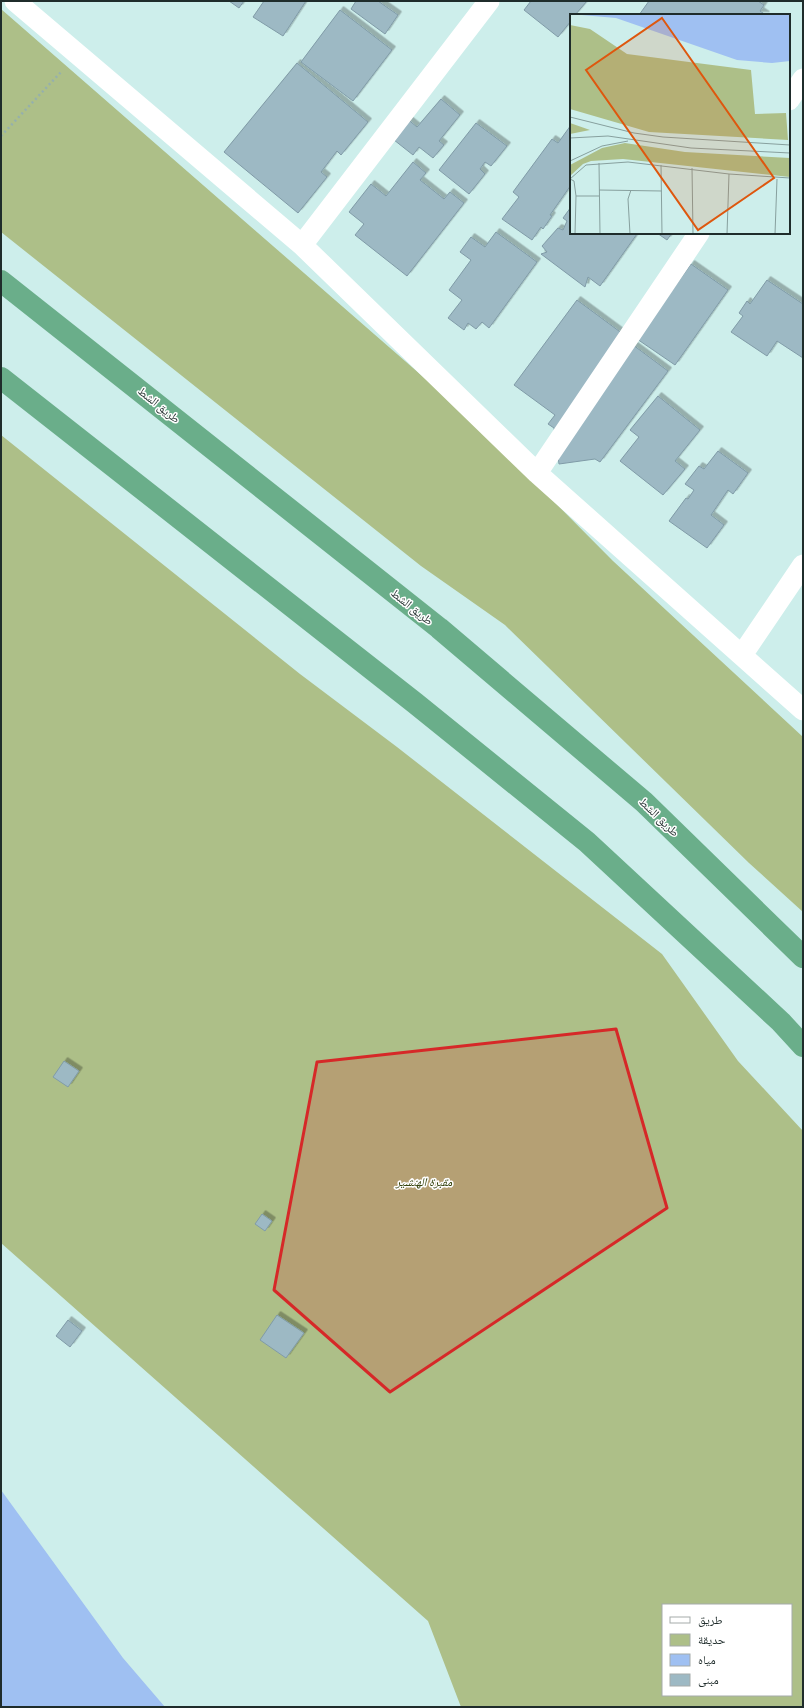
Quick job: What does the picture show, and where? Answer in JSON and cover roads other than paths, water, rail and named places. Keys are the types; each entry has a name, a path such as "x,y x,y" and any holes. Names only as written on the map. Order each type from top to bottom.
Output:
{"highway":[{"name":"طريق الشط","path":"1,280 439,628 644,802 803,957"},
{"path":"1,378 409,698 586,842 781,1022 803,1046"}],"street":[{"path":"15,1 302,246 537,473 742,655 772,684 803,710"},
{"path":"302,246 489,1"},
{"path":"790,98 803,79"},
{"path":"537,473 698,234"},
{"path":"742,655 803,565"}],"water":[{"path":"1,1490 123,1658 165,1707 1,1707"}],"park label":[{"name":"مقبرة الهنشير","path":"424,1182"}]}
